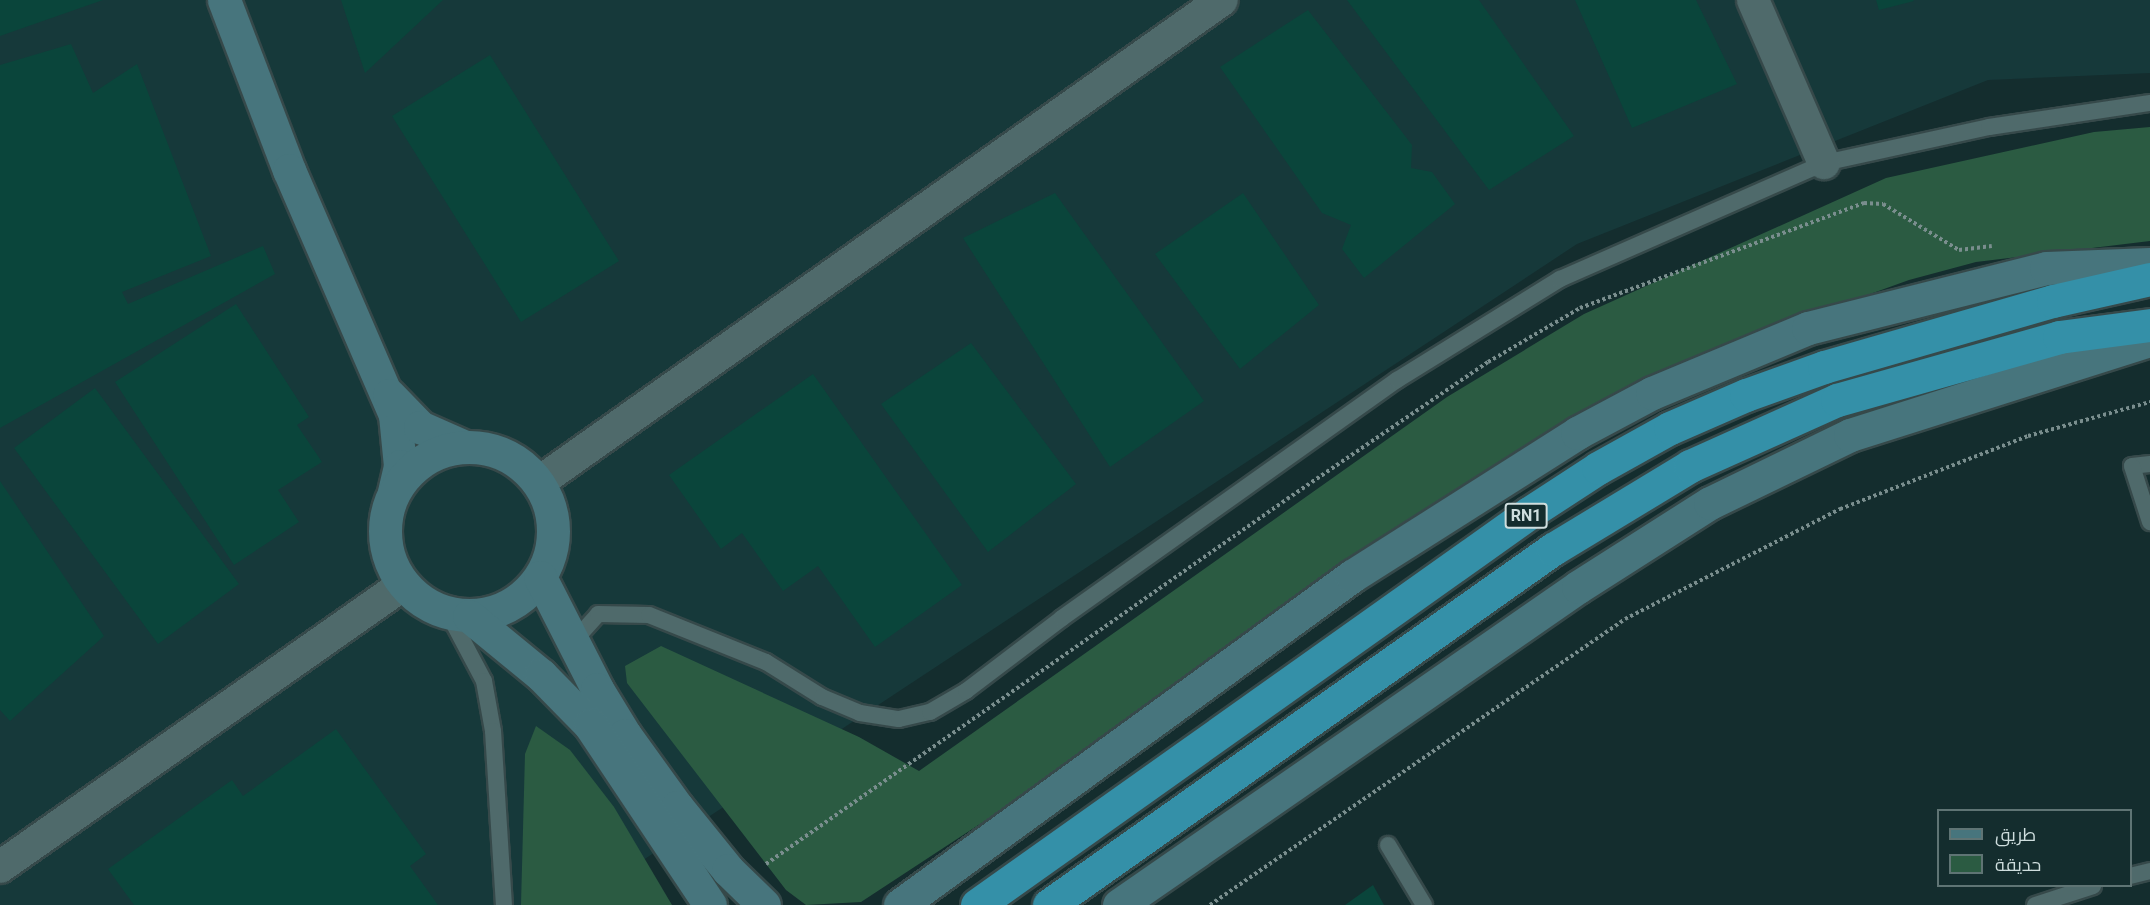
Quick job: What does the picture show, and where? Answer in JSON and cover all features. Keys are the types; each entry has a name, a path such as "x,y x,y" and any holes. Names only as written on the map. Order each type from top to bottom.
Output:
{"highway":[{"name":"RN1","path":"977,905 1529,513 1598,468 1670,428 1746,394 1824,367 2053,301 2150,279"},
{"name":"RN1","path":"1050,905 1553,549 1690,466 1837,400 2059,337 2150,325"}],"street":[{"path":"224,0 289,170 385,391 400,440 394,491 386,514 385,539 391,563 403,585 423,602 458,614 541,675 590,725 710,905"},
{"path":"538,483 1221,0"},
{"path":"1753,0 1824,163"},
{"path":"900,905 1352,576 1577,433 1652,393 1808,327 2046,268 2150,264"},
{"path":"1119,905 1568,594 1710,503 1850,435 2150,340"},
{"path":"385,391 420,427 465,447 499,452 521,465 538,483 549,507 553,533 540,577 517,600 494,612 458,614"},
{"path":"394,491 408,471 428,456 465,447"},
{"path":"540,577 625,735 677,807 741,882 764,905"},
{"path":"1,865 403,585"}],"lane":[{"path":"574,641 598,614 649,615 766,662 822,697 860,713 899,719 930,712 966,691 1062,618 1397,380 1560,279 1824,163 1989,127 2150,103"},
{"path":"2150,464 2132,466 2150,522"},
{"path":"458,614 484,681 494,731 504,905"},
{"path":"1388,845 1424,905"},
{"path":"2132,876 2150,871"},
{"path":"2035,905 2087,887"}],"path":[{"path":"741,882 1325,473 1488,362 1580,308 1863,203 1883,204 1959,249 2005,244"},
{"path":"1210,905 1625,620 1840,509 2028,435 2150,402"}],"shaded area":[{"path":"0,0 2150,0 2150,73 1988,80 1577,244 575,905 0,905"}],"green space":[{"path":"2150,127 2150,241 1976,262 1909,280 1693,358 1529,448 1099,746 861,902 806,905 786,890 627,683 625,666 661,646 859,737 919,771 1447,397 1584,314 1886,178 2094,132"},
{"path":"536,726 570,750 614,807 672,905 521,905 525,754"}],"building":[{"path":"0,0 103,0 0,36"},
{"path":"341,0 443,0 365,73"},
{"path":"1347,0 1479,0 1574,136 1489,190"},
{"path":"1575,0 1696,0 1737,84 1632,128"},
{"path":"1876,0 1913,0 1914,1 1879,10"},
{"path":"1308,10 1412,145 1411,168 1432,172 1455,204 1364,278 1342,249 1351,225 1322,213 1220,67"},
{"path":"71,44 93,93 137,64 211,256 122,292 128,304 263,246 275,274 0,428 0,65"},
{"path":"490,55 619,261 521,322 392,116"},
{"path":"1055,193 1204,401 1110,467 963,238"},
{"path":"1243,193 1319,305 1240,369 1155,254"},
{"path":"236,304 309,417 297,425 322,462 278,490 299,522 234,565 115,382"},
{"path":"971,343 1076,484 988,552 881,404"},
{"path":"813,374 962,585 875,647 818,566 783,591 742,533 721,549 669,475"},
{"path":"95,388 239,584 158,644 14,448"},
{"path":"0,481 104,636 10,721 0,710"},
{"path":"336,729 426,854 410,866 438,905 134,905 108,869 232,780 243,796"},
{"path":"1373,885 1384,905 1345,905"}]}
